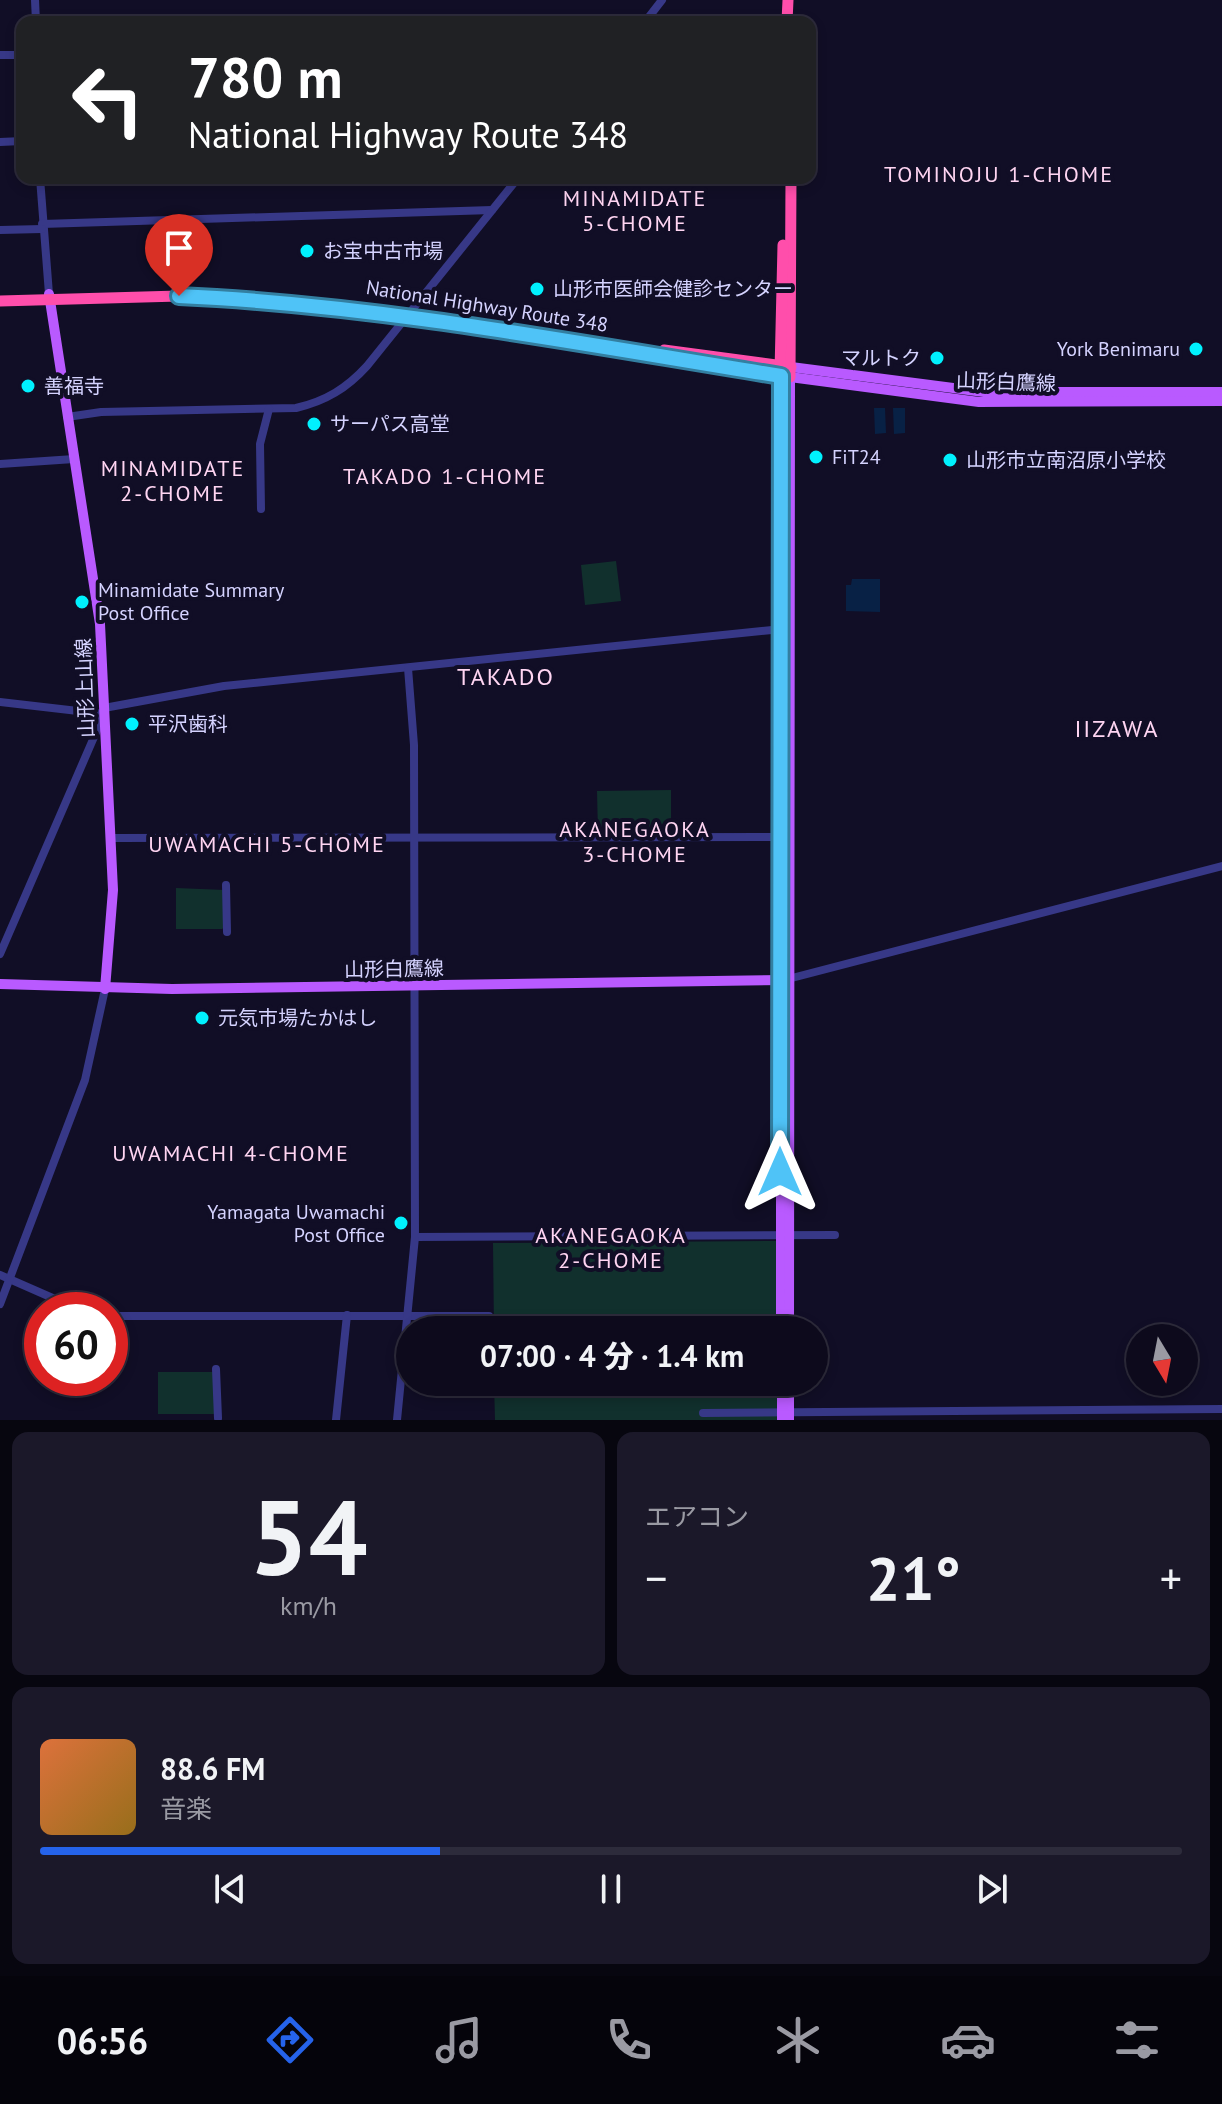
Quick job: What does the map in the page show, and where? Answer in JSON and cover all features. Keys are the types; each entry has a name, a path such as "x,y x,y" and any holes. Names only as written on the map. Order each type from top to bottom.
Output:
{"highway":[{"path":"785,184 786,371"},
{"path":"786,371 791,184"},
{"name":"National Highway Route 348","path":"0,295 272,300 406,314 786,371"},
{"name":"National Highway Route 348","path":"0,301 49,297"}],"main road":[{"name":"山形上山線","path":"49,297 100,624 113,890 105,989"},
{"name":"山形白鷹線","path":"786,371 984,392 1222,392"},
{"name":"山形白鷹線","path":"786,371 979,402 1222,401"},
{"path":"784,980 781,837 786,371"},
{"path":"781,1316 786,371"},
{"name":"山形白鷹線","path":"0,984 105,989 784,980"},
{"path":"784,1236 788,1316"}],"street":[{"path":"650,16 662,0"},
{"path":"40,184 49,297"},
{"path":"67,417 101,412 306,406 340,391 367,366 513,184"},
{"path":"0,230 492,210"},
{"path":"261,509 260,444 269,409"},
{"path":"0,464 74,459"},
{"path":"0,702 104,711 224,686 782,629"},
{"path":"397,1420 415,1237 414,745 408,668"},
{"path":"0,954 104,711"},
{"path":"111,838 781,837"},
{"path":"784,980 1222,866"},
{"path":"226,885 227,932"},
{"path":"0,1304 85,1080 105,989"},
{"path":"415,1237 835,1235"},
{"path":"0,1275 39,1292"},
{"path":"336,1420 347,1315"},
{"path":"128,1316 489,1316"},
{"path":"216,1369 218,1418"},
{"path":"1202,1409 1203,1420"},
{"path":"703,1413 785,1415 1222,1409"}],"green space":[{"path":"616,561 621,601 585,605 581,565"},
{"path":"671,790 671,833 598,833 597,791"},
{"path":"176,888 225,890 226,926 222,929 176,929"},
{"path":"776,1241 776,1316 494,1316 493,1243"},
{"path":"158,1372 214,1372 214,1414 158,1414"},
{"path":"494,1396 777,1396 777,1420 495,1420"}],"water":[{"path":"874,408 885,408 886,433 875,434"},
{"path":"893,408 905,408 905,433 894,434"},
{"path":"852,579 880,579 880,612 846,611 846,585 851,585"}],"place":[{"name":"お宝中古市場","path":"307,251"},
{"name":"山形市医師会健診センター","path":"537,289"},
{"name":"York Benimaru","path":"1196,349"},
{"name":"マルトク","path":"937,358"},
{"name":"善福寺","path":"28,386"},
{"name":"サーパス高堂","path":"314,424"},
{"name":"FiT24","path":"816,457"},
{"name":"山形市立南沼原小学校","path":"950,460"},
{"name":"Minamidate Summary Post Office","path":"82,602"},
{"name":"平沢歯科","path":"132,724"},
{"name":"元気市場たかはし","path":"202,1018"},
{"name":"Yamagata Uwamachi Post Office","path":"401,1223"}],"district":[{"name":"TOMINOJU 1-CHOME","path":"999,174"},
{"name":"MINAMIDATE 5-CHOME","path":"635,210"},
{"name":"TAKADO 1-CHOME","path":"445,476"},
{"name":"MINAMIDATE 2-CHOME","path":"173,480"},
{"name":"TAKADO","path":"506,676"},
{"name":"IIZAWA","path":"1117,728"},
{"name":"AKANEGAOKA 3-CHOME","path":"635,842"},
{"name":"UWAMACHI 5-CHOME","path":"267,844"},
{"name":"UWAMACHI 4-CHOME","path":"231,1153"},
{"name":"AKANEGAOKA 2-CHOME","path":"611,1248"}],"route":[{"path":"179,296 279,301 404,317 781,376 780,1172"}]}
